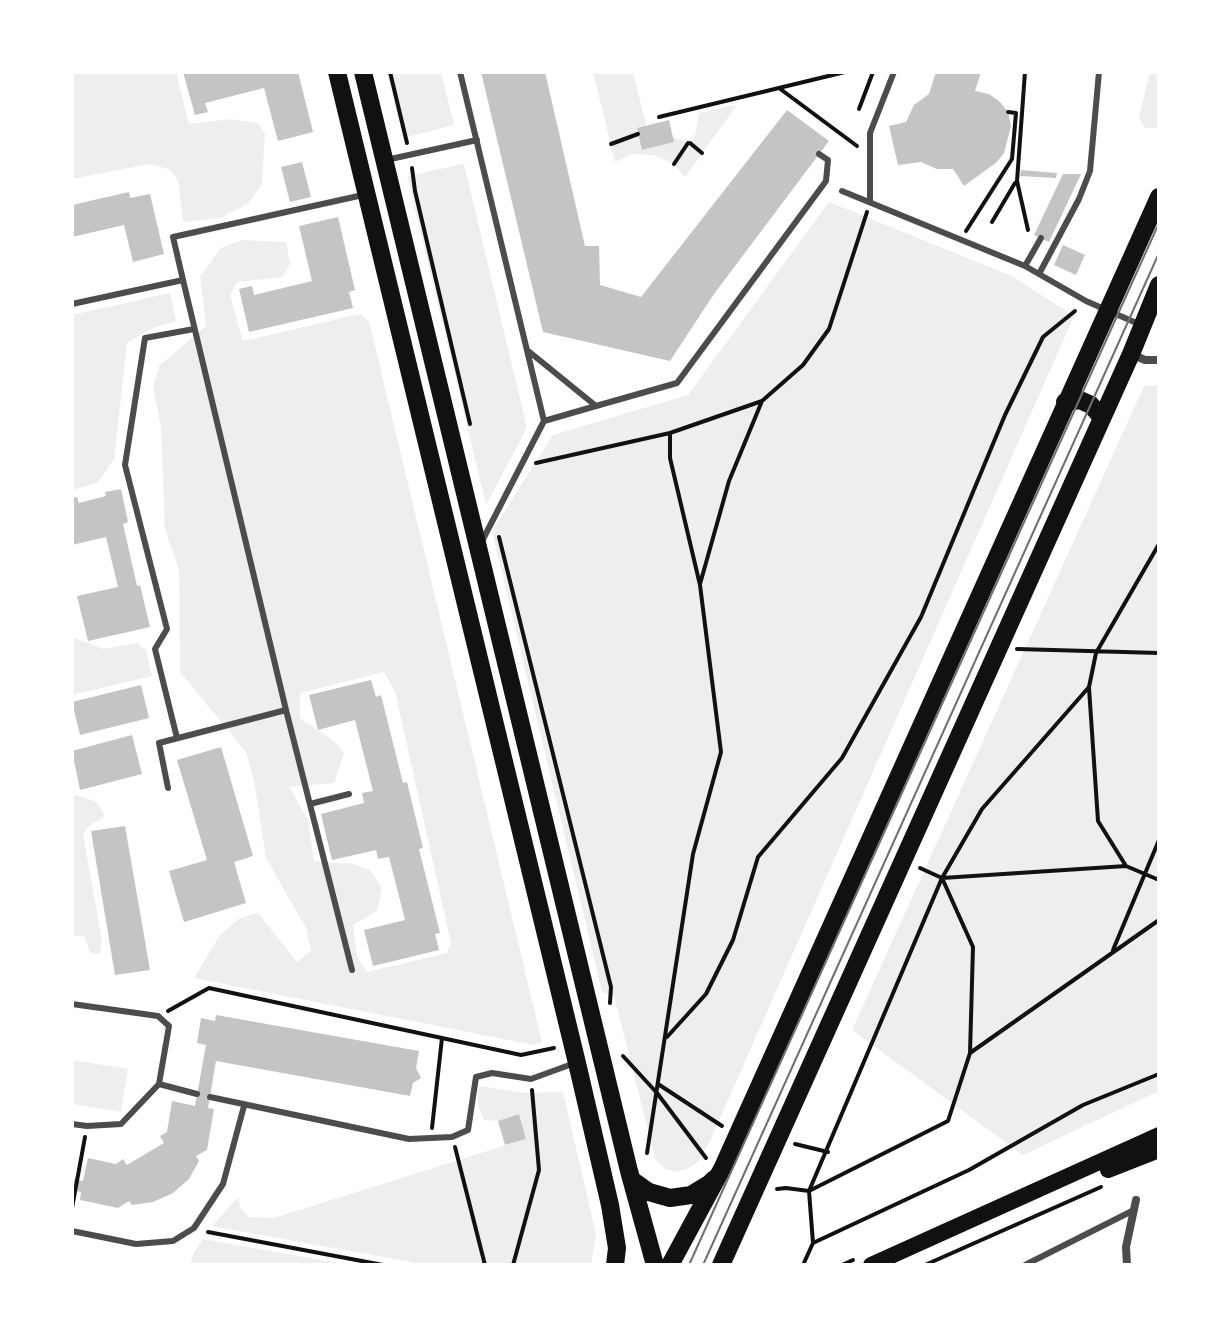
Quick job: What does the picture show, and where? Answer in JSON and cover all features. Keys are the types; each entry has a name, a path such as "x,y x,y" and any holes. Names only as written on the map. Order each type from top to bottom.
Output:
{"main road":[{"path":"337,72 577,1063 610,1205 617,1248 615,1265"},
{"path":"363,72 655,1265"},
{"path":"670,1265 1159,197"},
{"path":"723,1264 1131,354 1159,285"},
{"path":"1065,402 1080,400 1091,405 1102,418"},
{"path":"871,1265 1159,1135"},
{"path":"889,1265 1159,1150"},
{"path":"632,1180 649,1192 670,1198 691,1195 709,1184 715,1164"}],"street":[{"path":"1131,354 1145,360 1159,360"},
{"path":"1127,1265 1126,1247 1136,1200"}],"lane":[{"path":"460,72 544,421 479,546"},
{"path":"870,202 870,133 894,72"},
{"path":"1039,274 1079,199 1090,171 1099,72"},
{"path":"384,161 477,140"},
{"path":"544,421 677,383 826,181 828,160 819,154"},
{"path":"842,191 1025,266 1086,301 1143,325"},
{"path":"352,970 286,710 173,237 366,194"},
{"path":"1025,266 1041,238"},
{"path":"72,304 183,280"},
{"path":"177,738 155,649 167,629 125,465 145,338 194,329"},
{"path":"527,350 596,406"},
{"path":"168,788 159,743 286,710"},
{"path":"310,804 349,794"},
{"path":"72,1004 158,1016 169,1026 159,1084 121,1124 72,1124"},
{"path":"210,1097 409,1139 452,1137 468,1130 476,1077 492,1073 531,1079 577,1063"},
{"path":"159,1084 197,1094"},
{"path":"72,1231 136,1244 173,1241 194,1228 223,1184 244,1106"},
{"path":"1025,1265 1134,1210"}],"path":[{"path":"659,117 845,72"},
{"path":"859,109 873,72"},
{"path":"1025,72 1017,181 1028,230"},
{"path":"779,88 871,157"},
{"path":"960,239 1012,159 1016,113 1008,112"},
{"path":"611,144 638,134"},
{"path":"674,164 689,143 702,153"},
{"path":"992,222 1017,181"},
{"path":"521,466 670,433 762,401 803,365 829,329 870,202"},
{"path":"667,1037 706,994 733,940 758,857 842,758 921,617 1005,415 1043,337 1086,301"},
{"path":"700,585 729,481 762,401"},
{"path":"647,1153 693,854 721,752 700,585 670,458 670,433"},
{"path":"1126,866 1098,821 1089,687 1096,653 1159,544"},
{"path":"1017,649 1159,653"},
{"path":"803,1265 813,1243 809,1191 942,878 982,809 1089,687"},
{"path":"1112,952 1159,840"},
{"path":"920,868 942,878 1126,866 1159,880"},
{"path":"774,1190 809,1191 948,1121 970,1053 973,947 942,878"},
{"path":"970,1053 1159,920"},
{"path":"158,1016 209,988 521,1055 556,1048"},
{"path":"431,1138 442,1038"},
{"path":"623,1056 715,1164"},
{"path":"813,1243 969,1170 1083,1105 1159,1074"},
{"path":"513,1265 539,1170 531,1079"},
{"path":"658,1084 722,1126"},
{"path":"72,1208 87,1126"},
{"path":"452,1137 485,1265"},
{"path":"795,1144 828,1152"},
{"path":"925,1265 1105,1185"},
{"path":"194,1228 383,1265"},
{"path":"350,1265 352,1258"}],"shaded area":[{"path":"72,72 176,72 189,124 231,119 258,123 265,134 262,184 248,204 221,218 183,222 178,180 169,169 149,164 72,179"},
{"path":"387,72 441,72 454,125 403,138"},
{"path":"593,72 633,72 646,125 637,128 643,150 673,142 673,137 690,144 695,136 699,113 737,105 685,177 674,164 653,155 632,154 615,162"},
{"path":"1150,72 1159,72 1157,128 1144,128 1139,117"},
{"path":"464,164 527,428 486,505 407,176"},
{"path":"829,202 1012,276 1074,316 710,1141 699,1161 676,1172 665,1169 655,1158 614,996 602,992 492,531 553,435 688,395"},
{"path":"242,240 286,242 290,263 283,277 237,282 230,295 243,341 360,314 369,321 542,1042 534,1045 194,978 220,935 240,918 258,913 297,962 311,951 306,928 266,858 254,781 246,752 180,672 179,569 165,530 161,428 153,387 159,366 206,326 200,276 221,248","holes":["384,672 395,691 451,943 447,953 367,972 357,956 353,925 377,911 382,888 370,870 354,864 314,861 308,820 289,787 334,783 344,753 334,741 300,718 300,693"]},
{"path":"170,293 176,321 150,329 127,343 114,460 97,483 72,490 72,315"},
{"path":"1159,385 1159,1091 1023,1155 852,1030 1144,386"},
{"path":"72,633 74,638 103,649 137,643 146,650 152,676 72,695"},
{"path":"72,794 97,802 105,817 91,824 83,834 102,941 100,954 90,953 85,937 72,935"},
{"path":"72,1060 128,1069 121,1112 72,1104"},
{"path":"479,1086 525,1093 563,1092 596,1234 591,1265 427,1265 212,1226 238,1197 241,1209 249,1217 274,1218 526,1139 519,1114 498,1121 484,1120 477,1102"},
{"path":"203,1239 343,1264 343,1265 190,1265"}],"building":[{"path":"183,72 298,72 313,132 278,141 264,88 205,103 208,112 195,115"},
{"path":"481,72 545,72 585,246 599,246 600,285 641,297 787,110 829,141 714,294 670,361 543,332"},
{"path":"936,72 981,72 975,91 989,94 1008,112 1011,126 1004,153 997,162 964,186 953,169 937,169 921,162 898,165 889,126 906,122 914,105 929,94"},
{"path":"669,120 674,142 642,150 637,128"},
{"path":"302,162 311,197 290,202 281,167"},
{"path":"1021,170 1057,173 1056,178 1020,176"},
{"path":"1063,174 1081,174 1049,242 1034,235"},
{"path":"129,192 130,198 150,194 164,254 133,262 124,225 72,237 72,205"},
{"path":"338,217 355,290 349,292 353,308 249,332 239,289 252,286 254,295 312,281 299,226"},
{"path":"1063,245 1085,255 1076,275 1054,265"},
{"path":"121,489 128,522 123,524 150,627 88,641 77,596 118,587 106,537 72,545 72,498 77,497 79,503"},
{"path":"371,680 376,697 381,695 403,783 407,782 423,848 419,849 440,933 435,934 439,950 373,966 364,930 405,920 389,857 378,859 376,850 332,860 321,814 364,803 362,793 373,791 355,720 318,730 309,695"},
{"path":"141,685 149,718 80,735 72,702"},
{"path":"132,735 142,774 80,790 72,751"},
{"path":"221,747 253,856 234,862 246,903 184,922 169,871 207,860 177,760"},
{"path":"125,826 150,970 115,975 91,831"},
{"path":"216,1015 419,1051 416,1068 421,1078 413,1083 410,1096 216,1061 208,1108 214,1109 207,1150 196,1156 199,1161 189,1179 173,1193 153,1202 132,1205 129,1201 118,1208 80,1200 81,1192 72,1190 72,1179 83,1181 88,1158 116,1164 123,1159 127,1165 164,1143 160,1136 167,1132 172,1101 195,1106 206,1045 197,1043 201,1018 215,1021"},
{"path":"519,1114 526,1139 505,1145 498,1121"}],"tram line":[{"path":"689,1265 1159,223"},
{"path":"703,1265 1159,253"}]}
